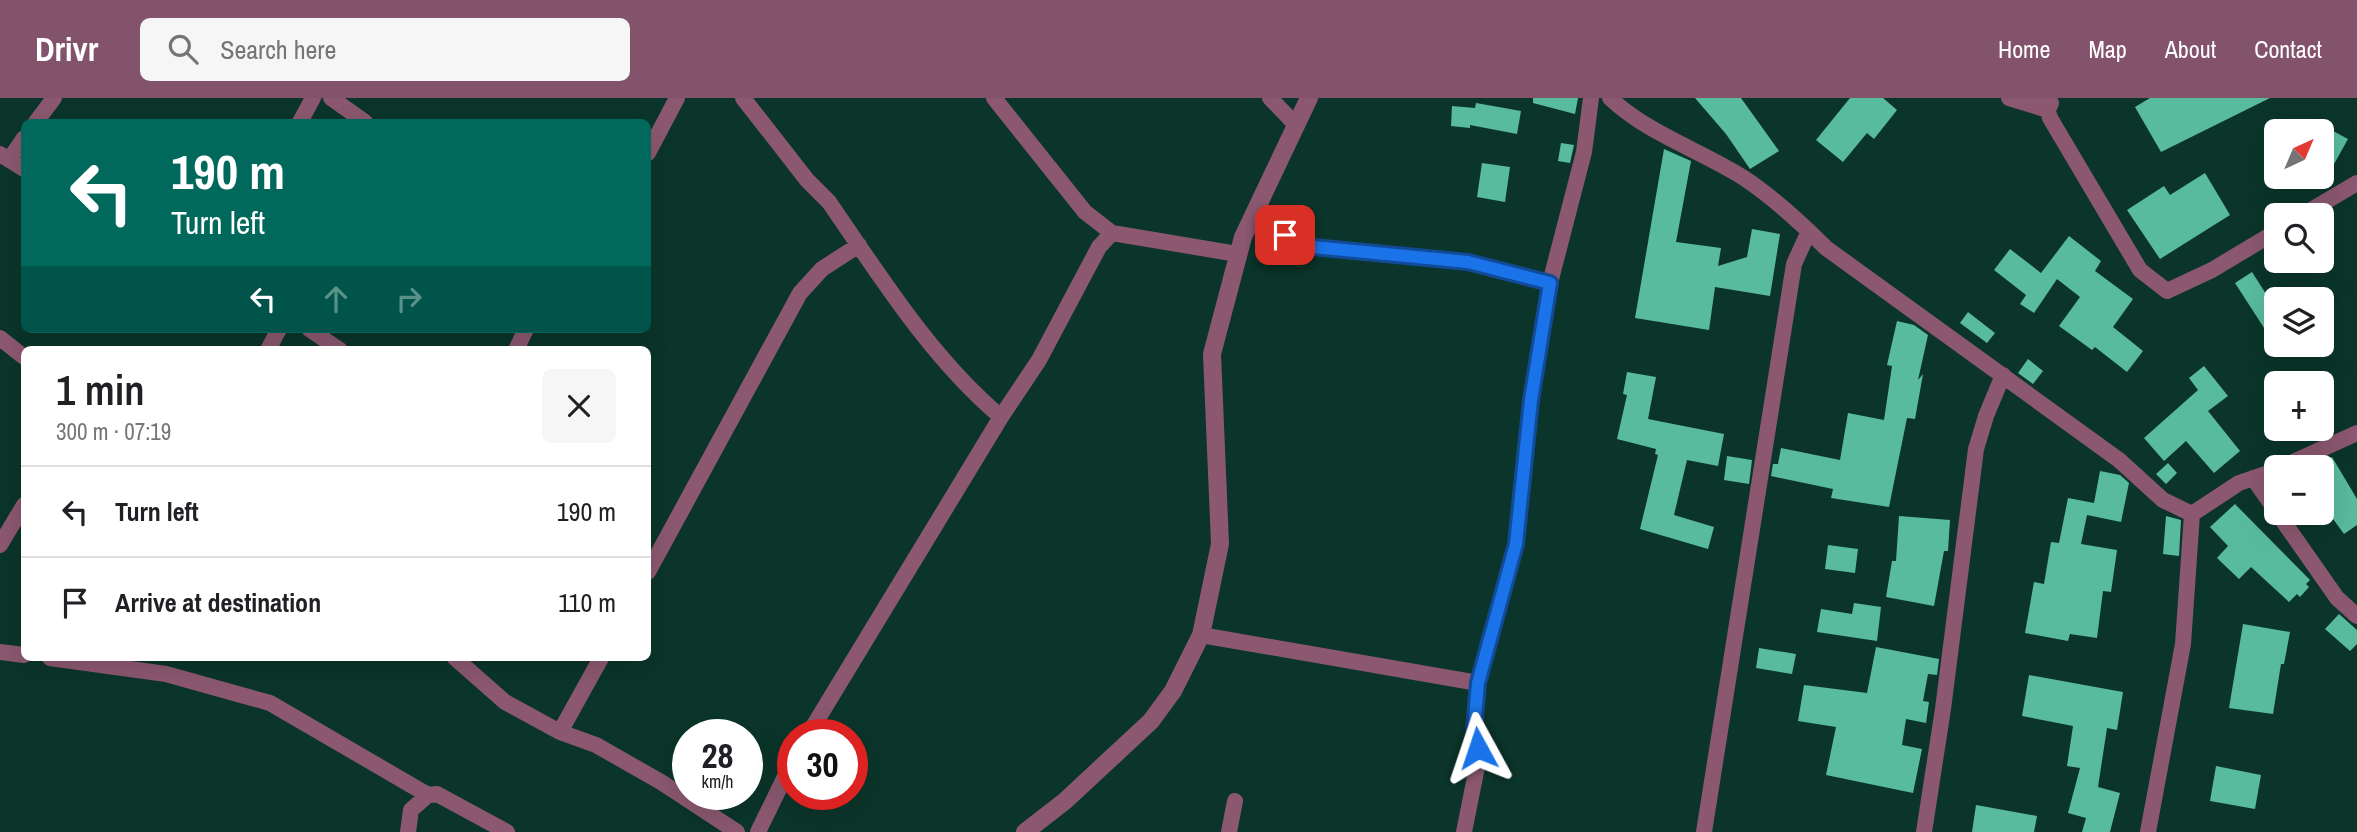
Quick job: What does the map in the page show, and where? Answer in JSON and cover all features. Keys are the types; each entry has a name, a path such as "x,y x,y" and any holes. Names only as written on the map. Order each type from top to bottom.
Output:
{"street":[{"path":"38,119 54,98"},
{"path":"302,119 313,98"},
{"path":"331,98 361,119"},
{"path":"651,147 677,98"},
{"path":"743,98 807,180 829,202 937,350 975,394 1001,417"},
{"path":"994,98 1085,212 1112,233 1237,254"},
{"path":"1270,98 1296,125"},
{"path":"1025,832 1065,801 1151,721 1173,691 1201,635 1220,544 1212,354 1237,254 1309,98"},
{"path":"1464,832 1477,767 1478,748 1474,728 1478,683 1516,544 1531,400 1550,283 1584,152 1591,98"},
{"path":"1609,98 1640,122 1744,178 1826,248 2119,460 2163,500 2192,514"},
{"path":"2009,98 2048,102 2140,270 2166,291 2212,270 2264,239"},
{"path":"21,141 4,157 21,167"},
{"path":"2323,203 2357,183"},
{"path":"1252,217 1313,247 1468,262 1550,283"},
{"path":"1704,832 1794,264 1809,231"},
{"path":"818,719 1001,417 1039,360 1100,247 1112,233"},
{"path":"651,566 800,293 822,269 859,245"},
{"path":"315,333 334,346"},
{"path":"0,338 21,355"},
{"path":"1924,832 1943,709 1976,449 2003,375"},
{"path":"2308,455 2357,433"},
{"path":"2192,514 2239,482 2264,474"},
{"path":"2253,478 2337,598 2357,616"},
{"path":"0,545 21,510"},
{"path":"2148,832 2183,644 2192,514"},
{"path":"1201,635 1478,683"},
{"path":"0,652 21,655"},
{"path":"72,661 166,674 270,703 428,795 447,798 507,832"},
{"path":"458,661 505,702 560,732 596,745 661,782 737,832"},
{"path":"560,732 599,661"},
{"path":"758,832 777,793"},
{"path":"408,832 411,810 428,795"},
{"path":"1229,832 1235,801"}],"building":[{"path":"1533,98 1578,98 1575,114 1533,103"},
{"path":"1695,98 1741,98 1779,151 1750,169 1726,134"},
{"path":"1850,98 1883,98 1897,110 1874,139 1867,133 1843,162 1816,140"},
{"path":"2150,98 2270,98 2161,152 2135,107"},
{"path":"1476,103 1521,111 1517,134 1470,125 1470,128 1451,126 1452,106 1475,108"},
{"path":"2334,131 2348,139 2334,164"},
{"path":"1561,143 1574,145 1570,163 1558,161"},
{"path":"1664,149 1691,161 1676,242 1721,248 1718,266 1747,257 1752,229 1780,234 1770,296 1715,287 1709,330 1635,318"},
{"path":"1482,163 1510,167 1505,202 1477,197"},
{"path":"2205,173 2230,215 2160,259 2127,210 2164,186 2170,195"},
{"path":"2069,236 2101,261 2095,271 2133,299 2113,327 2143,351 2127,372 2095,347 2092,350 2059,326 2080,297 2057,279 2034,313 2020,304 2026,295 1994,270 2010,249 2041,273"},
{"path":"2252,272 2264,291 2264,328 2235,283"},
{"path":"1968,312 1995,333 1987,343 1960,323"},
{"path":"1897,321 1914,325 1928,335 1918,380 1923,374 1915,419 1907,418 1889,507 1831,498 1833,489 1771,476 1773,464 1778,464 1781,448 1840,460 1848,413 1884,420 1892,366 1887,365"},
{"path":"2028,359 2043,371 2033,384 2018,373"},
{"path":"2204,366 2228,396 2208,411 2240,451 2214,473 2186,441 2164,461 2144,438 2198,390 2189,378"},
{"path":"1627,372 1656,377 1648,419 1724,434 1718,466 1687,460 1674,515 1714,527 1708,549 1640,529 1658,455 1655,454 1656,449 1617,439 1627,395 1623,394"},
{"path":"1727,456 1752,460 1749,484 1724,480"},
{"path":"2334,460 2357,499 2357,525 2344,534 2334,520"},
{"path":"2168,463 2177,473 2166,484 2156,474"},
{"path":"2100,471 2120,475 2129,483 2121,522 2087,515 2081,544 2117,550 2111,592 2103,591 2097,638 2070,634 2068,641 2025,633 2034,582 2044,584 2051,542 2059,543 2068,498 2094,503"},
{"path":"2235,504 2310,580 2306,584 2309,587 2300,597 2297,594 2289,602 2251,567 2239,579 2217,558 2228,546 2210,527"},
{"path":"1899,516 1950,520 1948,551 1944,551 1934,606 1886,597 1892,561 1896,561"},
{"path":"2166,516 2181,520 2179,556 2163,554"},
{"path":"1828,545 1858,549 1855,573 1825,569"},
{"path":"1854,603 1881,607 1877,641 1817,632 1821,609 1852,614"},
{"path":"2339,614 2357,630 2357,644 2350,651 2325,629"},
{"path":"2243,624 2290,632 2284,664 2281,664 2273,714 2229,708"},
{"path":"1876,647 1939,659 1937,675 1928,674 1923,701 1929,702 1926,723 1906,719 1902,745 1922,749 1913,793 1826,775 1836,727 1798,721 1804,685 1867,693"},
{"path":"1759,648 1796,654 1792,674 1756,668"},
{"path":"2029,675 2123,692 2117,730 2107,728 2098,787 2120,793 2110,832 2082,832 2086,818 2068,813 2080,768 2067,766 2073,726 2022,716"},
{"path":"2216,766 2261,775 2255,809 2210,801"},
{"path":"1976,805 2037,816 2034,832 1972,832"}],"route":[{"path":"1285,235 1313,247 1468,262 1550,283 1522,467 1516,544 1478,683 1474,728 1478,748"}]}
